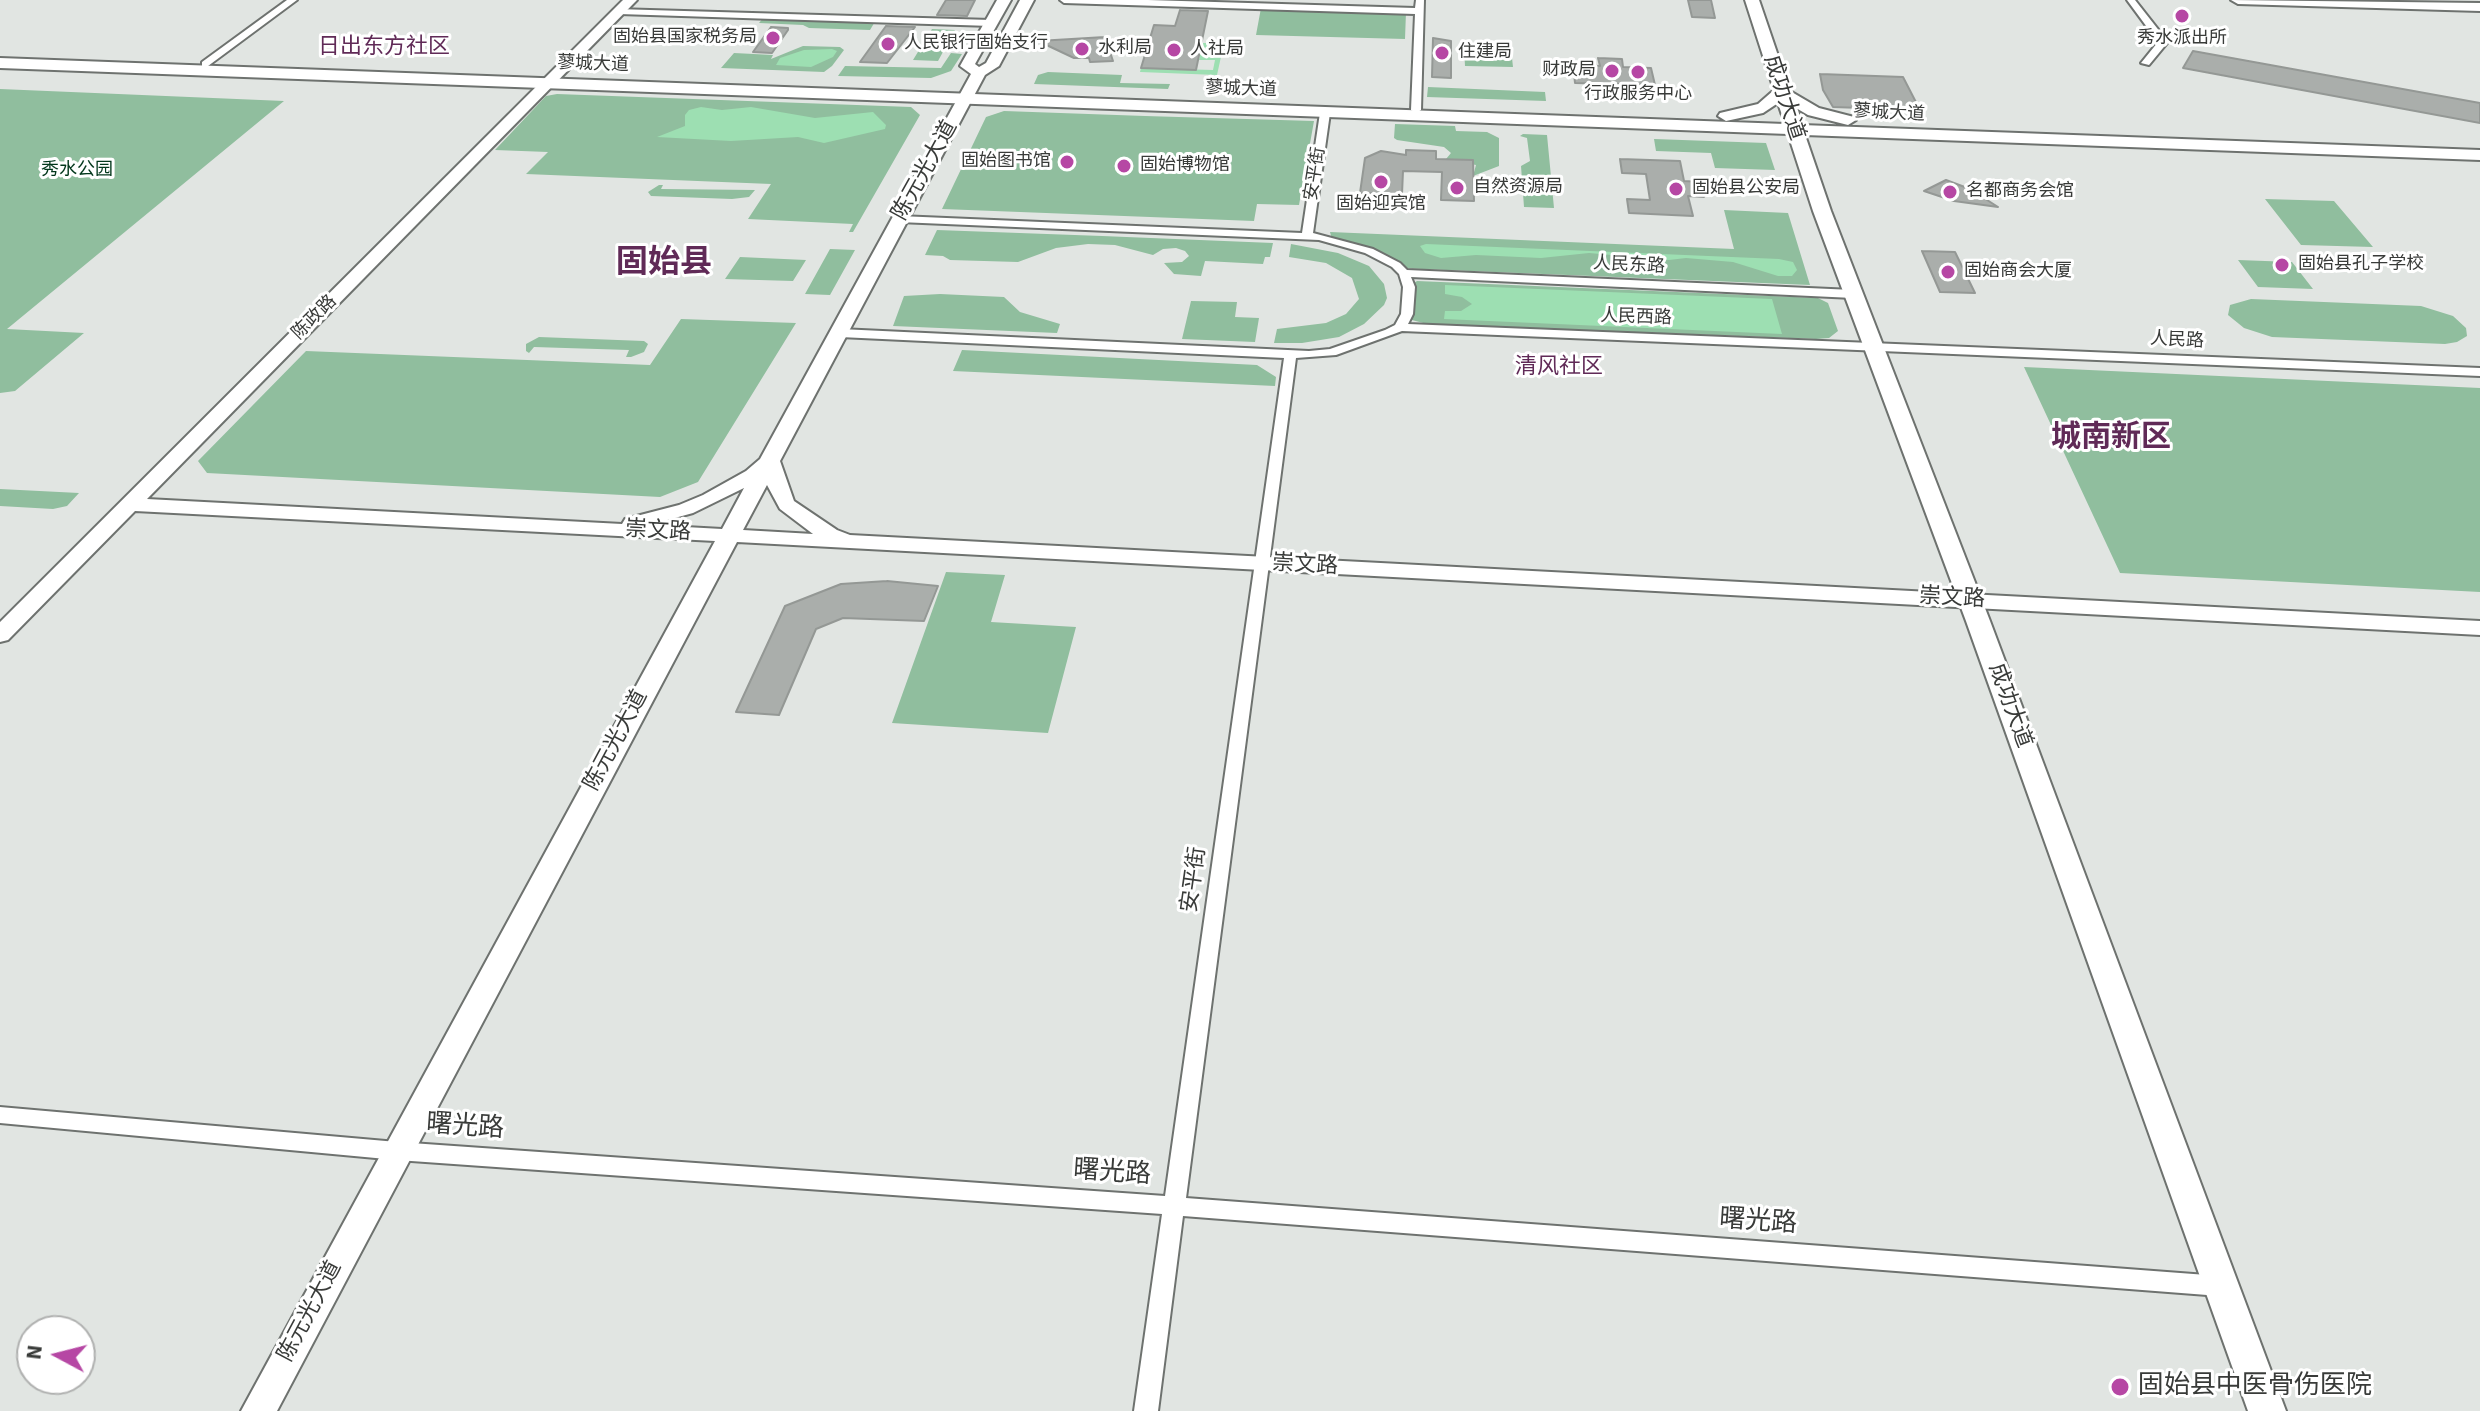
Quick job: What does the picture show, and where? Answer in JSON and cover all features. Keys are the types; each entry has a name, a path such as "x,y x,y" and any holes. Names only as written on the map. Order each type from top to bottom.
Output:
{"main road":[{"name":"陈元光大道","path":"971,88 967,66 1004,0"},
{"name":"陈元光大道","path":"258,1411 899,219 971,88 992,66 1027,0"},
{"name":"成功大道","path":"1752,0 1791,126 1970,600 2267,1411"},
{"path":"2238,0 2480,7"},
{"name":"陈政路","path":"2,630 624,5"},
{"name":"蓼城大道","path":"0,57 550,80"},
{"name":"蓼城大道","path":"0,63 550,80 971,88 2480,155"},
{"name":"蓼城大道","path":"971,88 1325,113 1705,122"},
{"path":"1705,122 1757,110 1781,92 1814,112 1868,129"},
{"path":"1705,122 1757,133 1780,144 1805,164 1809,153 1819,142 1868,129"},
{"name":"蓼城大道","path":"1868,129 2480,148"},
{"path":"610,529 686,509 710,499 753,475 770,461 781,497 787,505 829,535 847,542"},
{"name":"崇文路","path":"130,504 2480,628"}],"street":[{"path":"205,64 293,0"},
{"path":"1064,0 1419,5 1416,110"},
{"path":"2131,0 2163,42 2146,63"},
{"path":"624,5 991,23"},
{"name":"安平街","path":"1307,236 1325,113"},
{"path":"840,333 1290,356 1332,352 1400,327 1407,314 1410,294 1404,273 1369,251 1332,239 899,219"},
{"name":"人民东路","path":"1404,273 1853,294"},
{"name":"人民西路","path":"1400,327 1872,345"},
{"name":"人民路","path":"1872,345 2480,372"},
{"name":"安平街","path":"1146,1411 1290,356"},
{"name":"曙光路","path":"0,1115 397,1151 1176,1206 2220,1286"}],"green space":[{"path":"1261,8 1406,12 1405,39 1256,35"},
{"path":"764,17 876,20 870,30 759,23"},
{"path":"932,29 955,30 938,61 913,60"},
{"path":"803,46 840,47 844,50 824,72 721,68 734,53 773,55 771,59"},
{"path":"1464,47 1511,49 1513,67 1465,66"},
{"path":"951,53 962,54 951,71 931,78 838,76 845,66 941,68"},
{"path":"1048,72 1122,75 1120,83 1170,84 1168,89 1034,84 1038,75"},
{"path":"1428,87 1545,92 1546,101 1427,97"},
{"name":"秀水公园","path":"0,89 284,101 7,329 84,333 15,391 0,393"},
{"path":"546,96 911,107 920,115 853,232 849,232 853,224 748,219 771,184 526,174 548,152 495,150"},
{"path":"1004,111 1314,121 1299,205 1257,204 1254,221 942,209 986,117"},
{"path":"1395,124 1455,126 1456,131 1487,132 1499,138 1499,166 1473,176 1476,165 1446,159 1451,153 1444,147 1394,138"},
{"path":"1547,135 1554,208 1524,207 1521,166 1530,161 1527,138 1520,136"},
{"path":"1654,139 1766,143 1775,170 1715,168 1711,153 1656,151"},
{"path":"663,185 661,189 755,190 749,197 732,199 651,196 648,192"},
{"path":"2265,199 2334,201 2373,247 2301,245"},
{"path":"1724,210 1788,213 1810,285 1398,268 1332,239 1330,232 1734,249"},
{"path":"937,230 1273,243 1270,257 1265,257 1263,264 1205,261 1201,276 1174,274 1164,263 1182,262 1189,256 1176,248 1163,249 1153,255 1115,245 1088,244 1056,248 1018,262 950,260 943,256 925,255"},
{"path":"1291,244 1338,253 1369,266 1384,284 1387,298 1384,305 1364,324 1339,337 1302,343 1274,343 1277,329 1326,323 1346,314 1359,299 1352,278 1326,263 1289,257"},
{"path":"830,249 855,250 830,295 805,294"},
{"path":"740,257 806,260 793,281 725,279"},
{"path":"2238,260 2292,262 2313,289 2258,287"},
{"path":"1414,283 1818,298 1828,303 1838,331 1829,338 1816,339 1427,324 1412,320"},
{"path":"904,296 1004,297 1020,312 1060,324 1057,333 893,326"},
{"path":"2251,299 2421,306 2453,316 2466,328 2467,336 2445,344 2272,337 2244,328 2228,315 2230,305"},
{"path":"1191,301 1237,302 1235,317 1259,318 1255,342 1182,339"},
{"path":"681,319 796,323 698,482 660,497 207,473 198,461 306,351 650,365"},
{"path":"539,337 644,341 648,344 644,352 631,357 626,357 629,350 534,347 529,353 526,351 526,344"},
{"path":"962,350 1257,365 1276,377 1275,386 953,371"},
{"path":"2024,367 2480,388 2480,592 2120,573"},
{"path":"0,489 79,493 67,506 53,509 0,506"},
{"path":"946,572 1005,575 991,622 1076,627 1048,733 892,723"}],"shaded area":[{"path":"1203,43 1224,43 1217,75 1140,72 1141,68 1213,70 1215,60 1199,60"},
{"path":"804,50 837,51 833,57 811,67 776,65 780,58"},
{"path":"701,107 722,110 751,107 815,118 873,112 886,125 885,129 824,143 798,137 731,141 657,137 685,126 685,115 689,110"},
{"path":"1420,246 1779,259 1793,262 1797,270 1792,276 1778,276 1733,262 1589,253 1541,258 1476,255 1441,258 1425,253"},
{"path":"1445,285 1772,299 1782,334 1444,319 1445,311 1461,311 1472,304 1462,297 1445,294"}],"building":[{"path":"946,0 975,0 967,16 937,15"},
{"path":"1688,0 1711,0 1715,18 1692,17"},
{"name":"人社局","path":"1180,10 1208,11 1196,70 1141,68 1154,25 1175,26"},
{"name":"人民银行固始支行","path":"886,26 915,27 887,63 860,62"},
{"name":"固始县国家税务局","path":"771,27 788,30 772,53 753,52"},
{"name":"水利局","path":"1105,37 1113,61 1090,62 1089,58 1074,58 1038,41"},
{"path":"1433,38 1451,41 1451,78 1432,77"},
{"path":"2193,51 2480,103 2480,123 2183,68"},
{"name":"行政服务中心","path":"1598,58 1622,59 1623,67 1651,68 1655,85 1575,83 1573,65 1600,66"},
{"path":"1820,74 1903,77 1920,110 1833,107 1823,90"},
{"name":"固始迎宾馆","path":"1406,150 1436,151 1436,159 1473,160 1474,201 1441,200 1442,172 1403,171 1402,194 1360,193 1365,158 1381,151 1406,155"},
{"name":"固始县公安局","path":"1620,159 1680,161 1684,181 1701,182 1704,197 1688,196 1693,216 1629,213 1627,199 1650,200 1646,174 1622,173"},
{"name":"名都商务会馆","path":"1946,180 1970,189 1998,207 1954,201 1924,191"},
{"name":"固始商会大厦","path":"1922,251 1955,252 1975,293 1940,292"},
{"path":"887,581 938,586 924,621 843,618 816,629 779,715 736,712 785,606 841,584"}],"place":[{"name":"秀水派出所","path":"2182,16"},
{"name":"固始县国家税务局","path":"773,38"},
{"name":"人民银行固始支行","path":"888,44"},
{"name":"水利局","path":"1082,49"},
{"name":"人社局","path":"1174,50"},
{"name":"住建局","path":"1442,53"},
{"name":"财政局","path":"1612,71"},
{"name":"行政服务中心","path":"1638,72"},
{"name":"固始图书馆","path":"1067,162"},
{"name":"固始博物馆","path":"1124,166"},
{"name":"固始迎宾馆","path":"1381,182"},
{"name":"自然资源局","path":"1457,188"},
{"name":"固始县公安局","path":"1676,189"},
{"name":"名都商务会馆","path":"1950,192"},
{"name":"固始县孔子学校","path":"2282,265"},
{"name":"固始商会大厦","path":"1948,272"},
{"name":"固始县中医骨伤医院","path":"2120,1387"}],"district":[{"name":"日出东方社区","path":"384,48"},
{"name":"固始县","path":"664,265"},
{"name":"清风社区","path":"1559,368"},
{"name":"城南新区","path":"2111,439"}]}
